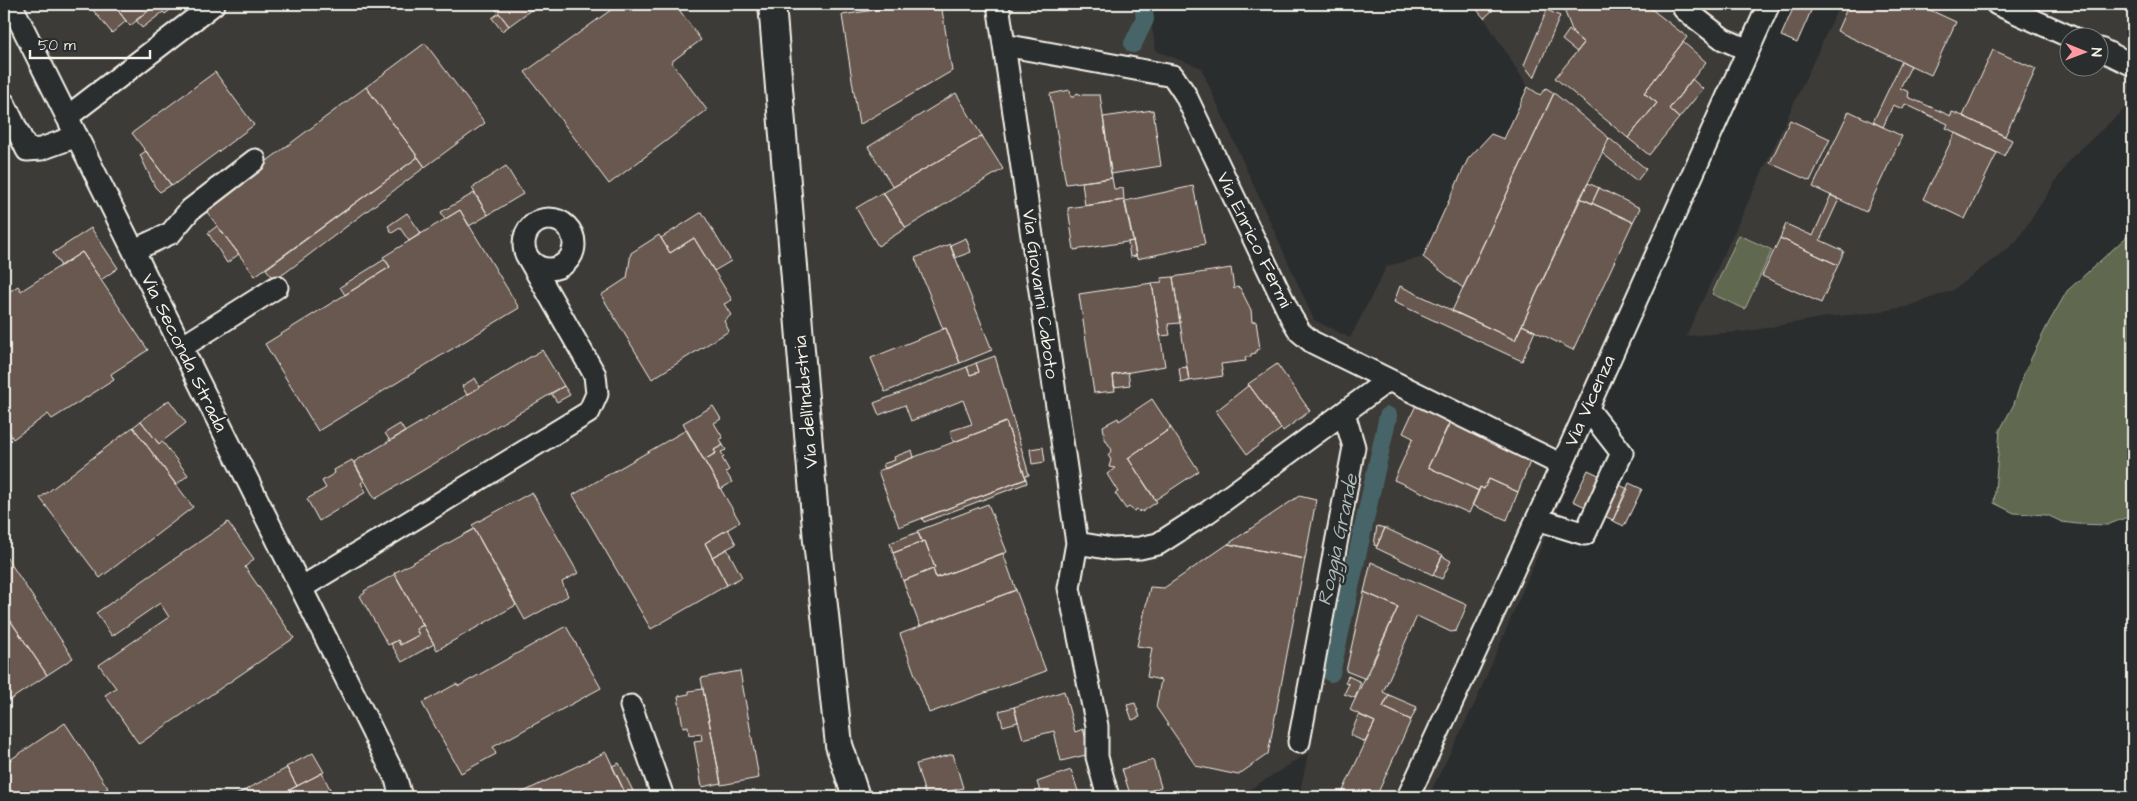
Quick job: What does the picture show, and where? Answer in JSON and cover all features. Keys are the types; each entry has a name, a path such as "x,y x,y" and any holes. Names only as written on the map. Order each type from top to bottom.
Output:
{"main road":[{"name":"Via dell'Industria","path":"772,4 817,541 839,745 856,797"}],"street":[{"name":"Via Seconda Strada","path":"11,4 396,780 401,797"},
{"path":"4,103 27,150 41,149 72,126 214,4"},
{"path":"998,4 1004,45"},
{"name":"Via Vicenza","path":"1408,797 1562,465 1769,4"},
{"path":"1997,4 2060,32"},
{"path":"1684,6 1724,39 1748,50"},
{"name":"Via Enrico Fermi","path":"1004,45 1173,76 1185,94 1300,332 1312,342 1387,381 1562,465"},
{"name":"Via Giovanni Caboto","path":"1004,45 1077,543 1069,588 1098,726 1097,757 1108,797"},
{"path":"2110,55 2133,65"},
{"path":"134,250 171,233 190,210 256,160"},
{"path":"301,588 589,412 597,394 595,375 526,254 525,239 528,231 539,221 547,219 563,223 569,229 574,245 563,281 559,311"},
{"path":"526,254 537,266 553,269 561,266 572,253"},
{"path":"182,347 277,287"},
{"path":"1077,543 1112,549 1140,548 1158,544 1208,512 1387,381"},
{"path":"1536,520 1585,534 1618,462 1622,453 1587,408"},
{"path":"1299,742 1354,447 1344,413"},
{"path":"631,706 663,797"}],"shaded area":[{"path":"4,4 1148,4 1156,51 1210,71 1201,68 1314,320 1350,338 1387,266 1423,257 1468,159 1491,134 1504,139 1528,87 1484,18 1472,4 1765,4 1598,417 1475,703 1428,797 1299,797 1308,753 1238,797 4,797"},
{"path":"1840,4 2133,4 2133,101 2071,158 2016,242 1953,290 1906,307 1826,317 1749,331 1686,336"}],"green space":[{"path":"2133,231 2133,515 2107,525 2077,524 2062,522 2047,515 2014,513 1994,503 2000,430 2014,404 2024,373 2067,291"},
{"path":"1739,235 1772,250 1745,309 1712,294"}],"building":[{"path":"88,4 113,4 126,21 112,33"},
{"path":"113,4 157,4 130,26"},
{"path":"157,4 178,4 165,14 163,12 142,28 136,20"},
{"path":"492,4 539,4 509,26"},
{"path":"619,4 675,4 701,40 671,62 707,110 609,184 525,72"},
{"path":"912,4 941,4 952,71 859,125 842,15"},
{"path":"1472,4 1500,4 1484,18"},
{"path":"1567,4 1645,4 1687,37 1644,93 1657,103 1628,138 1555,78 1584,43 1574,35 1563,7"},
{"path":"1795,4 1814,4 1797,43 1781,36"},
{"path":"1849,4 1917,4 1956,22 1931,75 1837,31"},
{"path":"1547,10 1560,16 1534,78 1524,65"},
{"path":"499,13 509,26 502,31 492,18"},
{"path":"1569,30 1584,43 1577,52 1562,40"},
{"path":"1683,42 1706,62 1669,109 1679,118 1649,155 1628,138 1657,103 1644,93"},
{"path":"425,43 485,123 425,167 366,87"},
{"path":"1993,50 2036,69 2005,136 1963,116"},
{"path":"1902,61 1911,66 1900,88 1909,92 1908,97 1951,116 1952,112 1963,116 2012,140 2004,156 1946,128 1948,124 1905,104 1903,109 1893,105 1883,127 1873,122"},
{"path":"215,72 254,125 172,186 132,133"},
{"path":"1692,79 1703,89 1679,118 1669,109"},
{"path":"366,87 418,157 255,276 204,208"},
{"path":"1528,87 1540,95 1546,88 1554,93 1463,288 1423,257 1468,159 1491,134 1504,139"},
{"path":"1070,90 1071,97 1074,97 1077,93 1082,95 1100,95 1112,178 1066,184 1050,94"},
{"path":"956,93 982,136 893,187 868,147"},
{"path":"1554,93 1609,138 1515,340 1452,311"},
{"path":"1153,110 1161,166 1111,174 1103,117"},
{"path":"1849,111 1902,136 1866,212 1813,187"},
{"path":"1790,120 1830,139 1810,181 1770,163"},
{"path":"1955,133 1997,153 1965,219 1923,199"},
{"path":"982,136 1003,169 906,228 883,193"},
{"path":"1609,138 1646,169 1637,181 1602,153"},
{"path":"146,151 171,185 160,192 155,187 140,155"},
{"path":"418,157 425,167 285,273 274,279 266,269"},
{"path":"506,166 523,194 488,215 472,188"},
{"path":"1112,178 1114,189 1123,188 1124,200 1085,206 1082,182"},
{"path":"1588,183 1599,188 1592,203 1580,198"},
{"path":"1193,186 1205,244 1137,259 1125,201"},
{"path":"1599,188 1640,208 1633,222 1592,203"},
{"path":"883,192 906,228 878,246 856,208"},
{"path":"474,193 488,215 469,226 460,210 445,219 441,212"},
{"path":"1831,195 1839,199 1820,240 1844,251 1838,265 1780,238 1786,224 1813,236"},
{"path":"1580,198 1633,222 1573,350 1522,325"},
{"path":"1124,200 1133,241 1074,250 1068,208"},
{"path":"460,210 519,308 318,431 265,344 390,267 383,257"},
{"path":"702,212 731,261 714,271 694,238 670,253 661,238"},
{"path":"407,213 421,233 409,241 400,228 392,233 388,226"},
{"path":"217,226 239,254 227,263 208,233"},
{"path":"91,228 118,268 101,280 82,252 61,266 53,253"},
{"path":"659,235 670,253 694,238 732,300 724,304 731,315 724,321 729,331 652,379 601,295 627,278 631,253"},
{"path":"966,238 971,252 955,258 950,245"},
{"path":"1780,238 1838,265 1821,303 1762,276"},
{"path":"1133,241 1136,256 1130,257 1128,242"},
{"path":"950,244 992,350 960,363 946,328 943,329 915,258"},
{"path":"82,252 148,350 111,374 114,380 52,419 48,414 13,439 4,424 4,295 18,286 21,291"},
{"path":"385,259 390,267 345,295 340,287"},
{"path":"1231,268 1234,289 1240,288 1251,310 1252,322 1256,321 1260,349 1256,350 1256,353 1251,354 1251,357 1245,357 1246,361 1221,364 1223,376 1189,381 1173,277"},
{"path":"1173,277 1180,323 1168,324 1170,335 1160,336 1152,283 1162,282 1161,278"},
{"path":"1152,283 1165,366 1113,375 1115,391 1094,393 1079,294"},
{"path":"1400,286 1515,340 1522,325 1535,331 1522,361 1394,302"},
{"path":"946,328 960,363 885,392 871,358"},
{"path":"542,350 564,386 375,499 354,462"},
{"path":"995,356 1029,475 1025,476 1006,422 954,442 950,431 972,424 963,400 911,421 905,405 879,415 874,403 967,367 970,375 979,372 976,363"},
{"path":"976,363 979,372 970,375 967,367"},
{"path":"1277,364 1310,411 1283,431 1248,384"},
{"path":"1187,367 1189,381 1181,383 1179,368"},
{"path":"1128,372 1130,385 1114,387 1113,375"},
{"path":"475,378 480,387 467,395 462,386"},
{"path":"1249,385 1281,429 1247,454 1216,411"},
{"path":"564,386 570,395 557,402 551,393"},
{"path":"1152,399 1171,428 1128,458 1157,502 1139,512 1137,509 1134,511 1129,507 1126,509 1115,493 1118,492 1107,474 1115,468 1109,467 1111,460 1108,455 1112,450 1105,439 1103,426 1118,418 1119,421"},
{"path":"169,400 186,423 159,444 141,421"},
{"path":"1417,403 1451,419 1428,467 1479,491 1469,513 1394,480 1413,438 1403,433"},
{"path":"713,406 721,419 714,423 723,438 720,439 723,445 714,450 716,453 704,460 683,423"},
{"path":"141,421 159,444 162,441 188,475 176,485 133,427"},
{"path":"1451,421 1531,459 1518,492 1489,479 1484,489 1480,487 1479,491 1428,467"},
{"path":"1006,422 1026,479 899,527 878,471"},
{"path":"400,424 405,432 390,441 385,433"},
{"path":"133,427 193,507 100,578 40,498"},
{"path":"1171,428 1199,471 1155,500 1128,458"},
{"path":"686,430 740,522 705,543 727,585 651,629 573,495"},
{"path":"723,445 726,450 721,452 724,457 722,458 729,470 726,472 732,482 721,489 704,460 716,453 714,450"},
{"path":"1043,447 1045,462 1032,464 1030,449"},
{"path":"912,450 914,457 885,469 883,464 895,460 894,457"},
{"path":"352,460 364,481 361,483 366,492 319,521 307,499 326,488 322,481 335,473 334,470"},
{"path":"1588,470 1628,489 1613,520 1573,501"},
{"path":"1026,479 1027,483 924,522 922,518"},
{"path":"1489,479 1518,492 1507,520 1472,505 1480,487 1484,489"},
{"path":"1629,483 1642,489 1624,526 1611,520 1613,520"},
{"path":"532,492 578,573 562,582 568,596 525,620 472,525"},
{"path":"1299,496 1316,500 1305,559 1228,544"},
{"path":"988,504 1007,552 936,578 933,569 935,568 925,541 922,542 917,531"},
{"path":"228,522 254,559 245,567 294,638 139,744 105,695 116,688 99,665 169,617 160,603 112,636 96,613"},
{"path":"1377,526 1385,528 1377,546 1374,545"},
{"path":"1385,528 1443,555 1433,575 1376,548"},
{"path":"474,529 516,605 437,650 394,573"},
{"path":"728,529 736,544 712,557 705,543"},
{"path":"918,532 922,542 893,553 890,543"},
{"path":"925,541 935,568 903,581 893,553"},
{"path":"1228,544 1305,559 1268,754 1238,775 1196,766 1156,707 1161,680 1147,677 1152,648 1137,646 1150,587 1164,588"},
{"path":"727,549 742,577 727,585 712,557"},
{"path":"1003,553 1016,590 920,626 903,581 933,569 936,578"},
{"path":"1442,556 1451,561 1442,579 1433,575"},
{"path":"7,558 73,658 47,675 4,611 4,561"},
{"path":"1371,562 1467,605 1456,631 1451,632 1417,616 1383,692 1389,695 1383,707 1411,720 1376,797 1345,797 1341,795 1375,722 1350,710 1398,607 1364,592"},
{"path":"395,574 423,625 416,629 419,635 400,645 398,640 388,645 360,596 365,593 364,591"},
{"path":"1016,590 1046,671 929,713 900,634"},
{"path":"1364,592 1398,607 1366,679 1346,671"},
{"path":"4,611 47,675 4,704"},
{"path":"423,625 434,644 402,662 391,644 398,640 400,645 419,635 416,629"},
{"path":"566,626 601,688 493,747 496,754 461,773 422,703 456,684 459,686"},
{"path":"740,671 759,778 721,785 701,678"},
{"path":"1348,676 1361,682 1355,698 1344,694 1349,684 1345,683"},
{"path":"703,689 721,783 702,787 694,741 702,740 701,733 689,735 688,726 683,727 678,696 689,694 689,691"},
{"path":"1064,691 1075,732 1083,729 1090,754 1061,761 1054,731 1023,739 1014,707"},
{"path":"1389,695 1417,707 1411,720 1383,707"},
{"path":"1135,703 1140,717 1132,720 1127,705"},
{"path":"1014,707 1018,722 1003,726 999,711"},
{"path":"1359,715 1375,722 1365,742 1350,735"},
{"path":"65,723 108,788 94,797 4,797 4,764"},
{"path":"606,752 627,797 513,797"},
{"path":"313,753 324,772 297,786 286,767"},
{"path":"953,754 963,788 926,797 916,764"},
{"path":"1153,760 1161,787 1131,797 1122,769"},
{"path":"619,763 635,795 631,797 627,797 612,766"},
{"path":"287,768 297,786 276,797 232,797"},
{"path":"1071,770 1080,797 1042,797 1037,782"},
{"path":"322,773 334,797 276,797 297,786"},
{"path":"1187,790 1190,797 1181,797 1179,794"}],"waterway":[{"path":"1133,44 1145,19 1143,4"},
{"name":"Roggia Grande","path":"1331,673 1388,416"}]}
